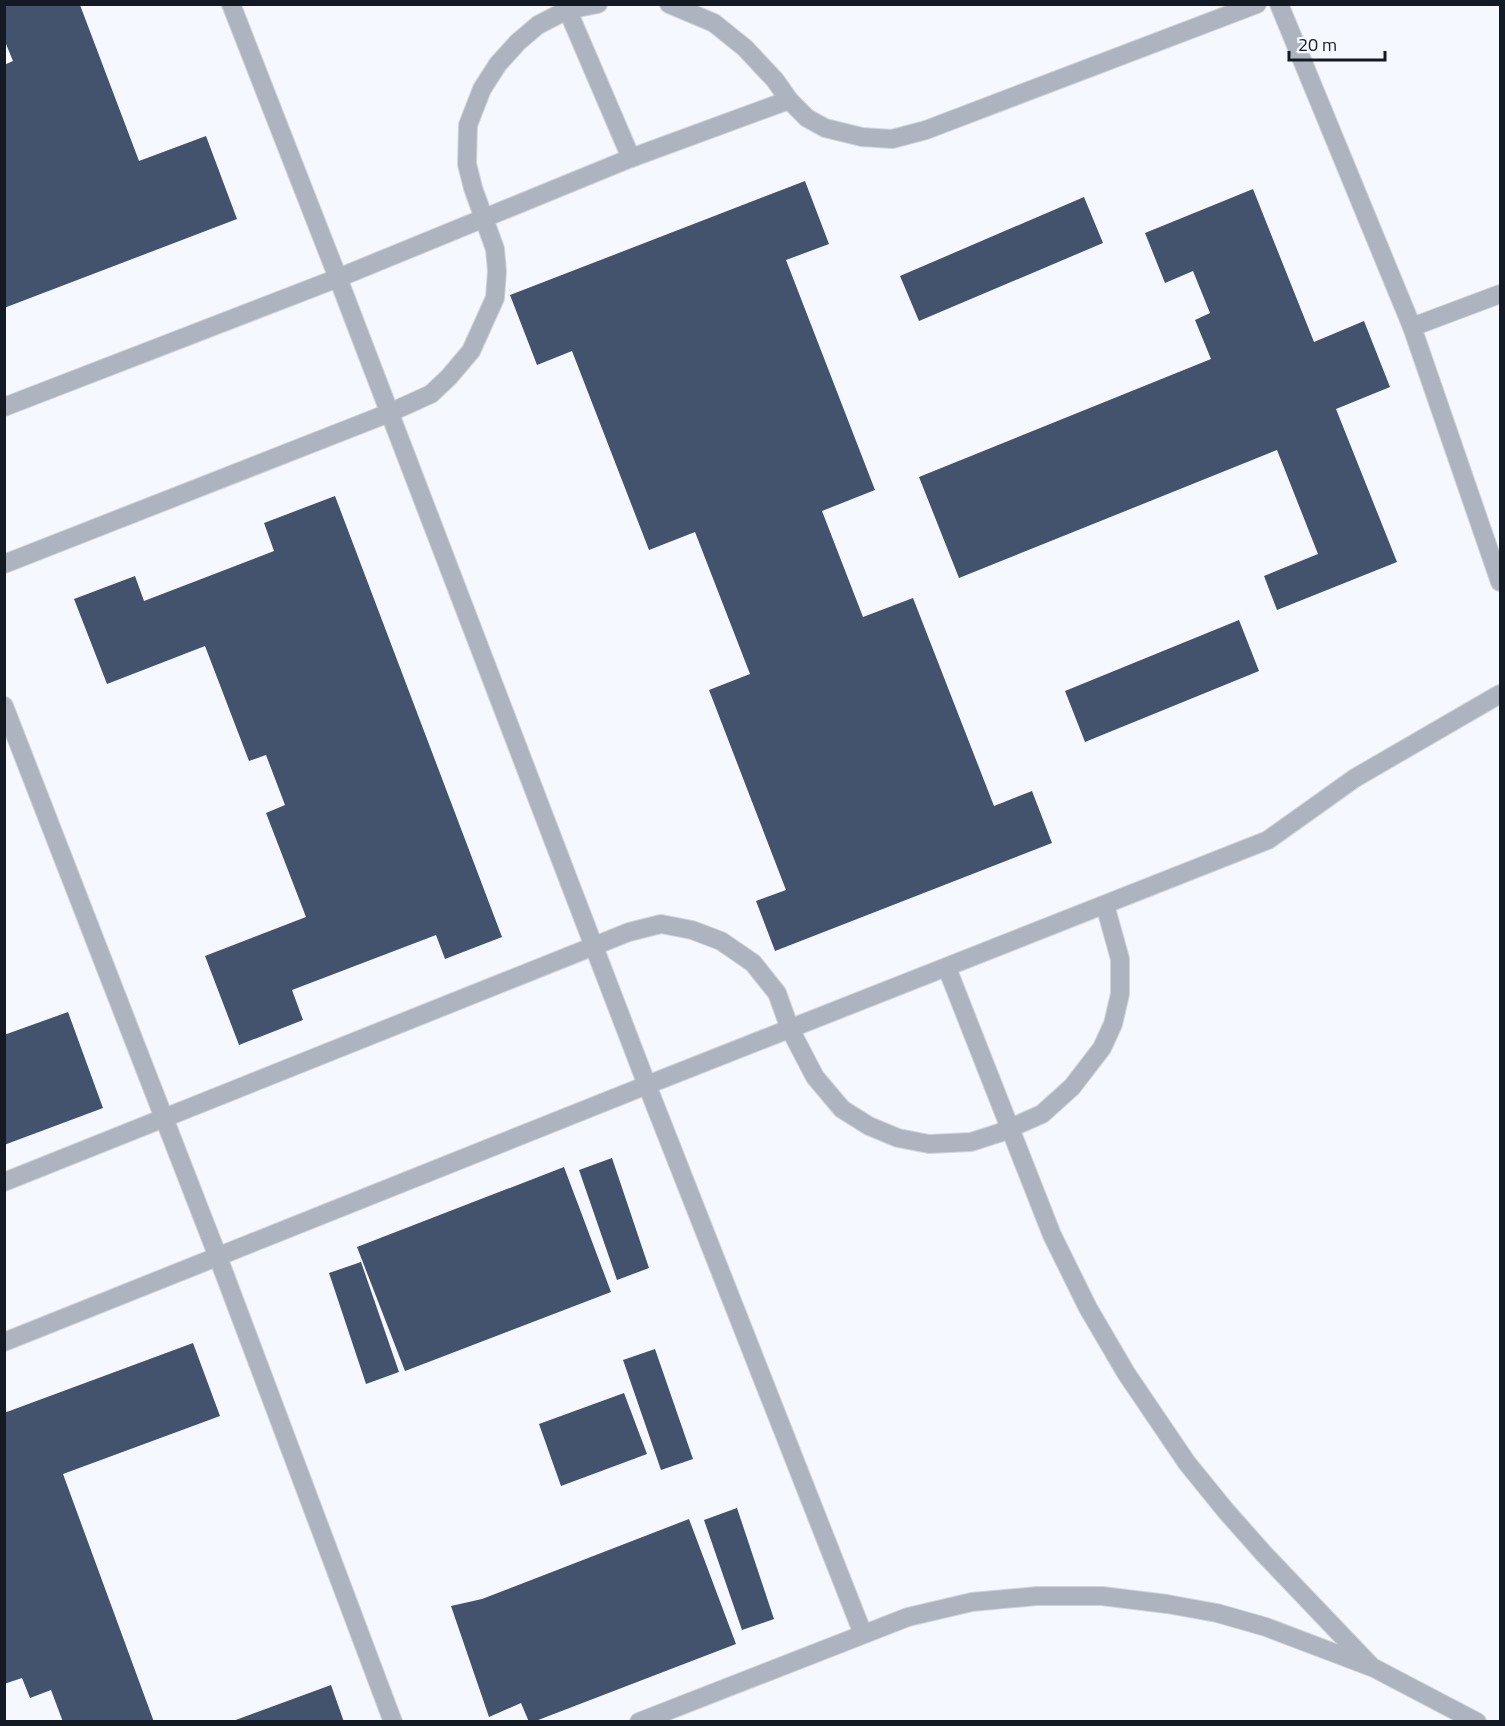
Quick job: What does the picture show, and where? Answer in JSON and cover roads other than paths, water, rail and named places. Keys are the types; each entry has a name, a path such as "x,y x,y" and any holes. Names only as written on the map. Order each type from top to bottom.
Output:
{"lane":[{"path":"231,4 647,1085 863,1634"},
{"path":"4,564 431,394 471,351 495,298 497,271 495,249 467,164 468,125 482,89 498,63 538,25 566,7 598,4"},
{"path":"669,4 714,23 745,48 807,118 825,128 862,137 892,139 926,130 1257,4"},
{"path":"1279,4 1412,327 1500,582"},
{"path":"566,7 631,158"},
{"path":"4,407 338,278 631,158 789,100"},
{"path":"1412,327 1500,294"},
{"path":"4,1342 1268,840 1355,778 1500,694"},
{"path":"4,706 218,1257 393,1722"},
{"path":"4,1182 629,932 661,924 692,930 721,941 753,963 777,993 790,1029 814,1077 842,1109 869,1126 898,1138 929,1144 971,1142 1042,1114 1072,1088 1102,1048 1113,1024 1120,994 1120,959 1105,905"},
{"path":"947,968 1052,1235 1088,1308 1126,1373 1187,1463 1226,1511 1265,1555 1374,1668"},
{"path":"639,1722 908,1617 972,1602 1037,1596 1102,1596 1167,1604 1217,1613 1266,1627 1374,1668 1477,1722"}]}
